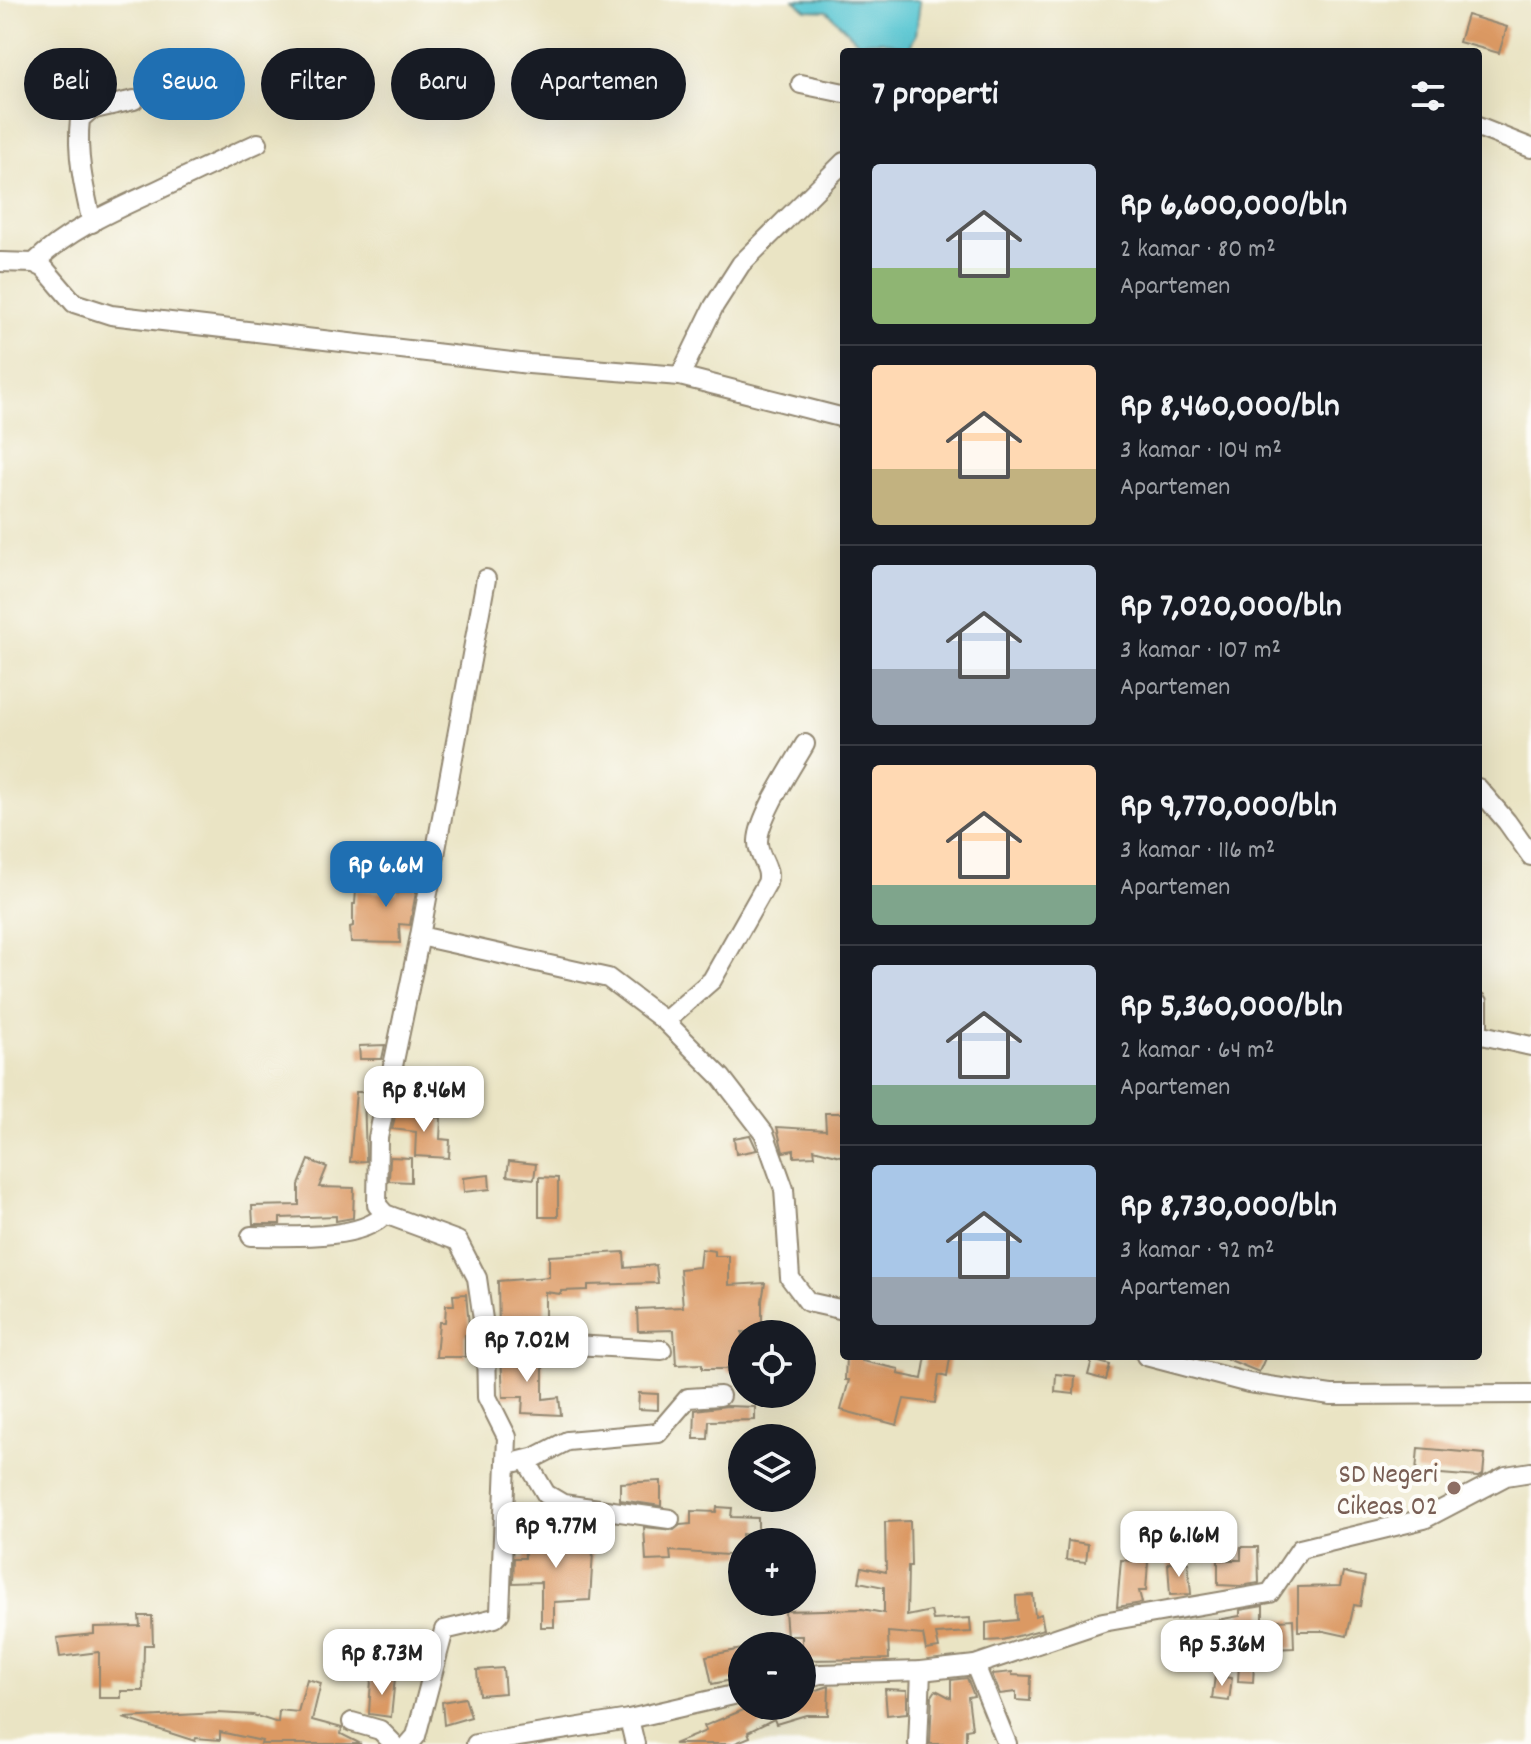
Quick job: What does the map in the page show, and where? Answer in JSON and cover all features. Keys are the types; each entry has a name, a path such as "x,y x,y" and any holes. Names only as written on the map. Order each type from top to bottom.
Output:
{"street":[{"path":"801,84 840,92"},
{"path":"92,223 80,157 80,119 90,110 133,100"},
{"path":"1482,129 1531,148"},
{"path":"39,266 48,250 92,223 258,143"},
{"path":"680,376 714,306 741,264 840,166"},
{"path":"0,262 39,266 74,303 96,311 529,364 680,376 840,417"},
{"path":"486,579 420,936 378,1138 377,1205 385,1214 458,1241 477,1278 486,1340 487,1397 517,1462 546,1494 563,1504 670,1519"},
{"path":"665,1021 712,980 767,883 768,870 759,851 758,840 762,823 805,744"},
{"path":"1482,793 1531,856"},
{"path":"420,936 608,978 665,1021 721,1077 764,1133 784,1189 790,1278 808,1302 840,1309"},
{"path":"1482,1035 1531,1046"},
{"path":"251,1236 348,1232 374,1226 385,1214"},
{"path":"486,1340 662,1350"},
{"path":"1161,1360 1249,1383 1331,1395 1531,1394"},
{"path":"517,1462 567,1441 658,1433 688,1398 720,1396"},
{"path":"409,1744 416,1736 444,1630 495,1618 500,1613 517,1462"},
{"path":"816,1675 921,1671 975,1665 1103,1622 1270,1593 1300,1549 1424,1519 1506,1476 1531,1472"},
{"path":"975,1665 1007,1744"},
{"path":"918,1744 921,1671"},
{"path":"476,1744 629,1719 728,1696"},
{"path":"629,1719 635,1744"},
{"path":"352,1722 380,1730 394,1744"}],"water":[{"path":"794,0 920,0 916,35 909,48 882,41 858,42 827,11 806,10"}],"building":[{"path":"1467,15 1507,27 1499,53 1459,42"},
{"path":"415,859 417,870 420,870 410,925 399,924 400,943 351,942 350,927 353,926 356,890 397,893 400,861"},
{"path":"385,1045 382,1059 360,1059 359,1046"},
{"path":"356,1092 364,1092 366,1161 350,1162"},
{"path":"396,1112 441,1118 440,1139 450,1140 449,1158 415,1156 416,1132 392,1129"},
{"path":"825,1113 840,1113 840,1156 814,1149 815,1156 794,1157 794,1150 783,1152 777,1127 826,1130"},
{"path":"750,1135 757,1150 736,1154 734,1138"},
{"path":"390,1157 411,1158 411,1182 389,1181"},
{"path":"309,1160 327,1167 319,1187 354,1188 353,1218 336,1221 336,1216 280,1218 280,1224 253,1224 252,1206 299,1205 299,1185"},
{"path":"509,1161 536,1164 534,1179 507,1176"},
{"path":"489,1175 490,1189 464,1192 463,1178"},
{"path":"539,1177 558,1178 558,1217 539,1217"},
{"path":"701,1249 715,1251 715,1256 729,1256 729,1285 765,1283 762,1320 728,1320 728,1372 727,1369 702,1369 702,1364 676,1365 674,1330 638,1331 637,1309 683,1307 680,1269 699,1267"},
{"path":"624,1252 625,1268 656,1265 658,1283 588,1285 588,1290 561,1291 561,1294 545,1292 545,1328 499,1329 498,1281 549,1277 549,1256"},
{"path":"466,1294 470,1335 465,1335 465,1357 436,1357 439,1322 445,1322 446,1305 454,1305 453,1295"},
{"path":"501,1353 543,1357 543,1399 559,1397 561,1415 522,1413 523,1397 503,1397"},
{"path":"846,1360 862,1360 899,1369 898,1374 922,1379 925,1360 950,1360 947,1377 939,1375 935,1403 904,1399 897,1425 841,1410 849,1380 845,1380"},
{"path":"1092,1360 1110,1365 1106,1380 1088,1375"},
{"path":"1230,1360 1264,1360 1259,1372"},
{"path":"1056,1374 1075,1376 1074,1394 1055,1392"},
{"path":"639,1393 658,1394 658,1410 638,1409"},
{"path":"727,1406 755,1408 755,1420 709,1421 708,1439 694,1439 695,1410"},
{"path":"1418,1448 1485,1454 1483,1475 1416,1472"},
{"path":"661,1481 661,1506 620,1500 620,1483"},
{"path":"717,1507 728,1508 731,1517 758,1518 758,1528 728,1528 728,1555 670,1551 671,1560 646,1561 644,1527 674,1530 680,1525 691,1524 691,1511 716,1512"},
{"path":"910,1521 911,1566 908,1566 907,1616 931,1611 933,1620 970,1618 971,1632 936,1634 939,1648 926,1650 923,1635 888,1632 889,1659 816,1660 816,1632 787,1632 785,1616 816,1616 816,1610 862,1609 884,1613 884,1587 859,1582 862,1567 886,1572 885,1522"},
{"path":"585,1534 584,1552 593,1552 590,1600 554,1602 554,1627 541,1627 541,1582 513,1583 514,1558 525,1558 524,1535"},
{"path":"1068,1541 1088,1544 1086,1562 1066,1560"},
{"path":"1241,1547 1258,1547 1259,1583 1218,1585 1218,1560 1241,1560"},
{"path":"1121,1560 1148,1562 1146,1591 1139,1591 1142,1603 1117,1607"},
{"path":"1188,1562 1191,1594 1170,1595 1168,1563"},
{"path":"1343,1572 1365,1577 1360,1606 1354,1605 1347,1636 1324,1631 1298,1631 1298,1587 1340,1586"},
{"path":"1033,1595 1035,1616 1041,1614 1044,1629 986,1641 986,1623 1017,1620 1016,1596"},
{"path":"1263,1606 1263,1621 1293,1619 1294,1648 1272,1649 1272,1664 1254,1665 1253,1682 1238,1681 1241,1631 1207,1637 1205,1622 1240,1616 1240,1610"},
{"path":"139,1616 152,1616 153,1645 144,1645 143,1691 121,1691 121,1698 99,1698 99,1652 60,1657 57,1638 94,1634 94,1627 140,1626"},
{"path":"1170,1628 1191,1629 1191,1657 1170,1657"},
{"path":"728,1652 728,1681 712,1684 706,1656"},
{"path":"503,1668 505,1693 479,1695 477,1670"},
{"path":"1012,1672 1012,1675 1031,1676 1030,1701 1016,1700 1016,1692 1000,1694 992,1674"},
{"path":"1215,1676 1232,1678 1229,1701 1212,1699"},
{"path":"395,1678 391,1717 369,1714 371,1679"},
{"path":"967,1678 974,1696 968,1697 972,1728 966,1729 966,1744 930,1744 932,1696 936,1690 951,1698 951,1680"},
{"path":"307,1679 321,1683 312,1720 342,1728 341,1734 361,1744 261,1744 262,1741 220,1732 220,1740 196,1738 195,1741 123,1718 218,1713 253,1715 278,1723 279,1710 298,1712"},
{"path":"829,1686 828,1715 816,1715 816,1690"},
{"path":"885,1689 907,1690 907,1713 887,1715"},
{"path":"465,1698 471,1717 444,1725 442,1702"},
{"path":"728,1716 728,1720 772,1720 748,1732 750,1737 733,1744 674,1744 706,1731 704,1726"}],"place":[{"name":"SD Negeri Cikeas 02","path":"1454,1488"}]}
